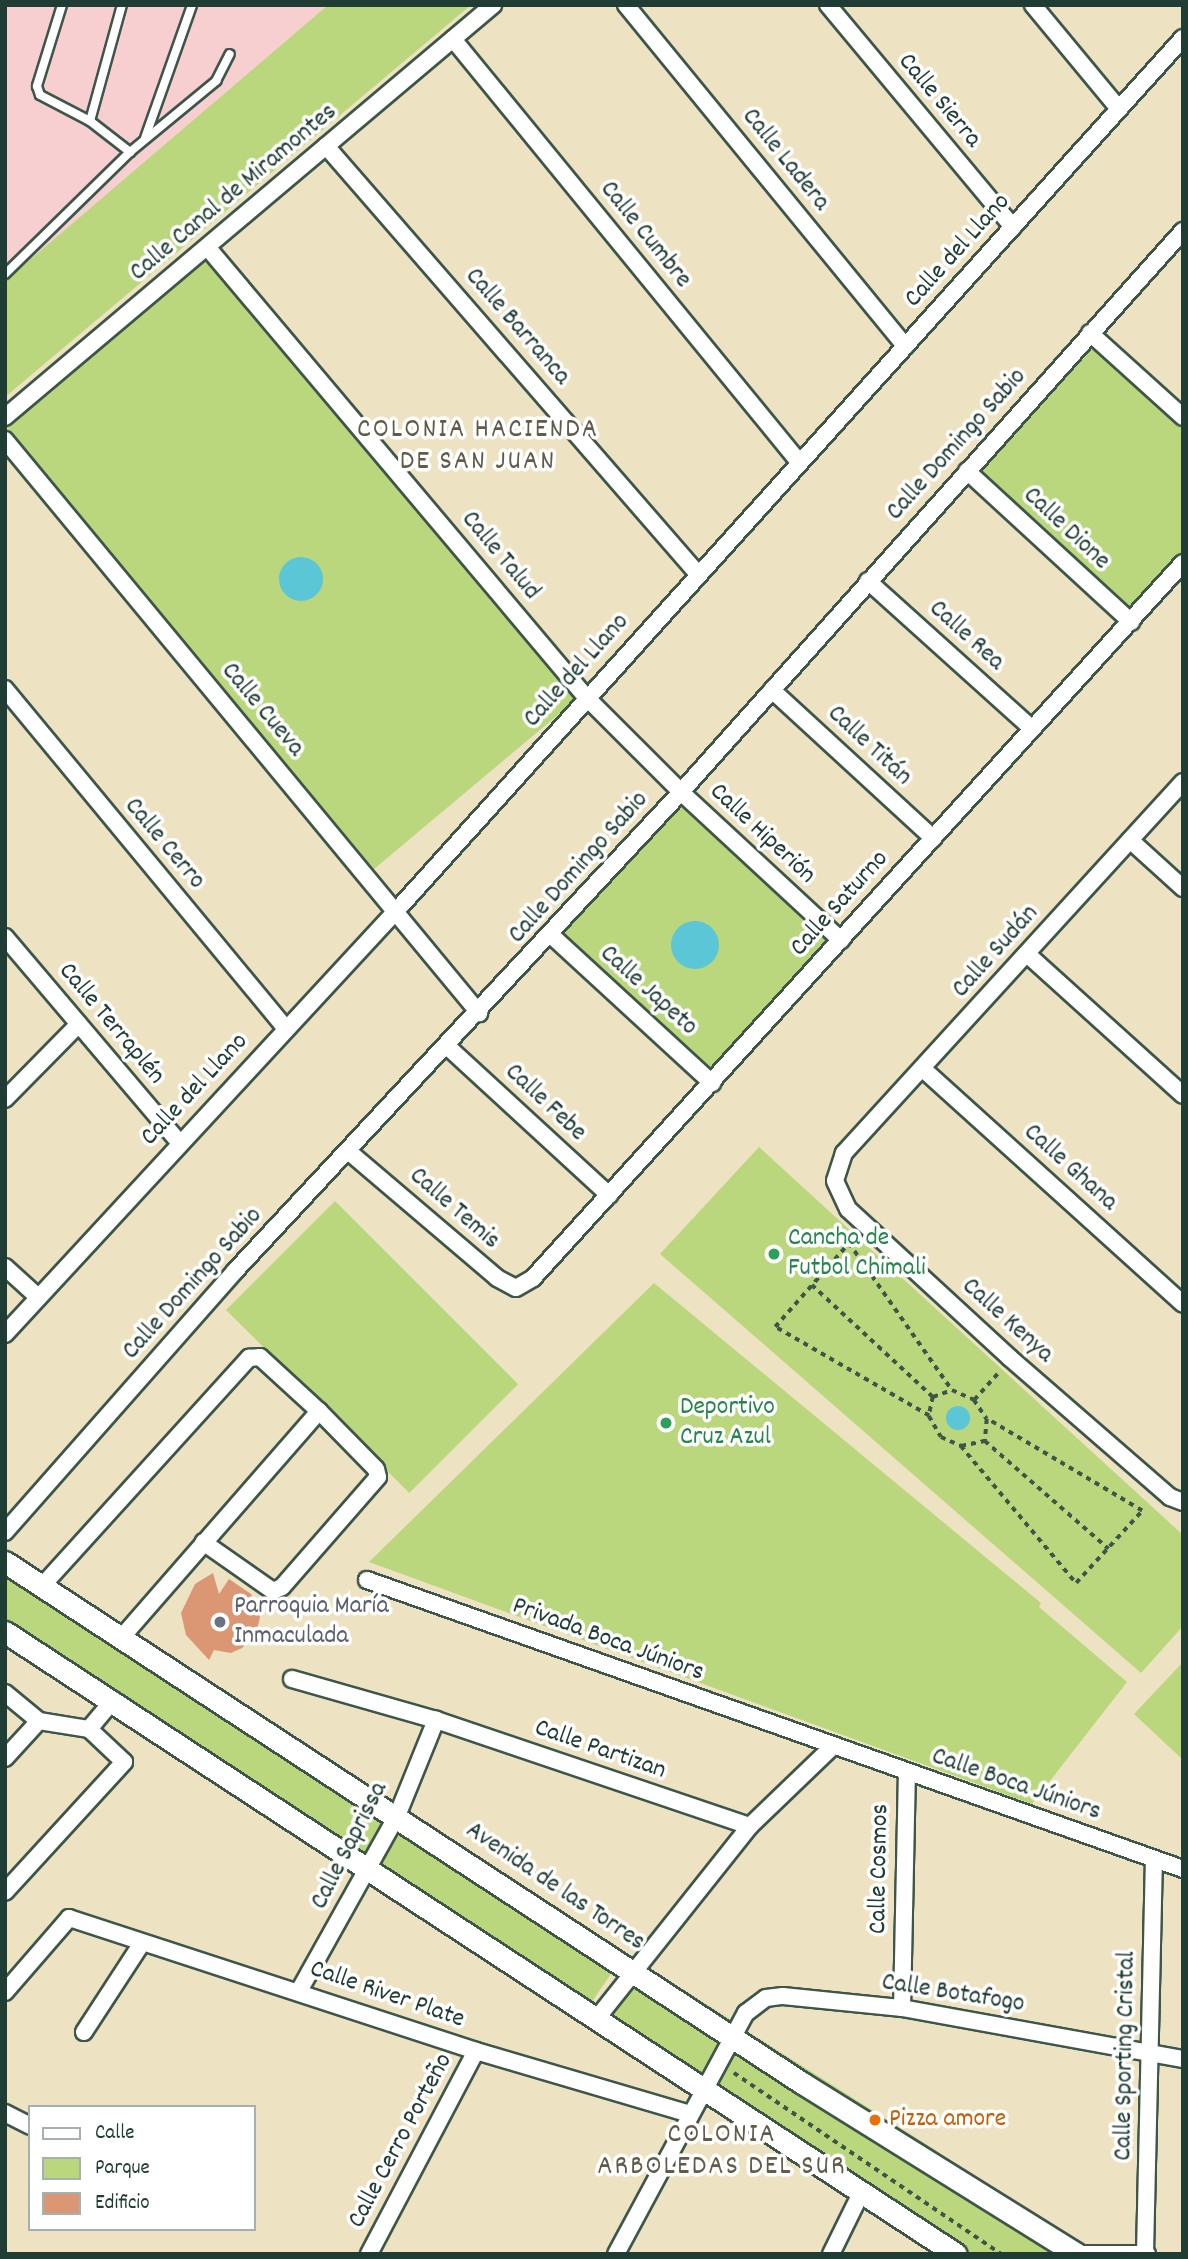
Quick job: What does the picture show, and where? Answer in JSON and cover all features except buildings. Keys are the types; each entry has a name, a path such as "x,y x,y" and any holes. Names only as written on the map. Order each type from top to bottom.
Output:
{"street":[{"name":"Calle Canal de Miramontes","path":"5,417 493,5"},
{"name":"Calle Ladera","path":"626,5 905,346"},
{"name":"Calle Sierra","path":"828,5 1013,227"},
{"path":"1033,5 1119,109"},
{"name":"Calle del Llano","path":"5,1334 179,1142 397,910 697,573 1183,38"},
{"name":"Calle Cumbre","path":"453,39 799,462"},
{"name":"Calle Barranca","path":"327,146 697,573"},
{"name":"Calle Domingo Sabio","path":"5,1532 235,1271 480,1013 1183,231"},
{"name":"Calle Talud","path":"208,248 586,697 681,792"},
{"path":"1090,332 1183,417"},
{"name":"Calle Cueva","path":"5,440 480,1013"},
{"name":"Calle Dione","path":"967,471 1131,622"},
{"name":"Calle Saturno","path":"533,1278 1183,563"},
{"name":"Calle Rea","path":"868,581 1031,728"},
{"name":"Calle Cerro","path":"5,689 286,1029"},
{"name":"Calle Titán","path":"772,690 933,838"},
{"name":"Calle Sudán","path":"844,1153 1183,782"},
{"name":"Calle Hiperión","path":"681,792 841,940"},
{"path":"1130,840 1183,888"},
{"name":"Calle Japeto","path":"551,935 712,1083"},
{"name":"Calle Terraplén","path":"5,937 179,1142"},
{"path":"1027,954 1183,1095"},
{"path":"5,1098 79,1024"},
{"name":"Calle Febe","path":"448,1047 609,1195"},
{"name":"Calle Ghana","path":"923,1069 1183,1304"},
{"name":"Calle Temis","path":"348,1151 497,1278 516,1288 533,1278"},
{"name":"Calle Kenya","path":"844,1153 835,1181 848,1209 1010,1358 1170,1497 1183,1502"},
{"path":"5,1267 38,1297"},
{"path":"43,1585 249,1359 260,1357 319,1411 376,1469 375,1485 282,1587 273,1591 204,1542"},
{"path":"122,1637 319,1411"},
{"name":"Avenida de las Torres","path":"5,1562 733,2038 1076,2253"},
{"name":"Privada Boca Júniors","path":"367,1580 832,1746"},
{"path":"5,1632 598,2017 956,2254"},
{"name":"Calle Partizan","path":"292,1679 436,1720 750,1826"},
{"path":"5,1693 39,1721 89,1729 124,1762 5,1892"},
{"path":"89,1729 113,1700"},
{"name":"Calle Saprissa","path":"299,1991 370,1869 397,1816 436,1720"},
{"path":"5,1758 39,1721"},
{"path":"598,2017 631,1971 750,1826 832,1746"},
{"name":"Calle Boca Júniors","path":"832,1746 1183,1869"},
{"name":"Calle Cosmos","path":"902,2008 907,1772"},
{"name":"Calle Sporting Cristal","path":"1146,2254 1154,1860"},
{"name":"Calle River Plate","path":"5,1992 69,1918 476,2051 690,2114"},
{"path":"83,2032 142,1943"},
{"name":"Calle Botafogo","path":"616,2254 733,2038 752,2007 774,1996 902,2008 1183,2059"},
{"name":"Calle Cerro Porteño","path":"369,2254 476,2051"},
{"path":"5,2113 28,2125"},
{"path":"831,2254 862,2191"},
{"path":"1076,2253 1146,2254"}],"lane":[{"path":"62,5 37,86 40,95 90,121 130,152"},
{"path":"90,121 122,5"},
{"path":"145,139 192,5"},
{"path":"5,274 130,152 216,81 230,54"}],"path":[{"path":"849,1243 952,1390 974,1400 987,1419 1142,1511 1076,1583 961,1446 941,1437 929,1416 775,1327 812,1285 849,1243"},
{"path":"812,1285 933,1397"},
{"path":"974,1400 1010,1358"},
{"path":"933,1397 952,1390"},
{"path":"929,1416 933,1397"},
{"path":"985,1441 987,1419"},
{"path":"961,1446 985,1441"},
{"path":"985,1441 1109,1549"},
{"path":"719,2063 1002,2254"}],"shaded area":[{"path":"5,5 328,5 5,281"}],"green space":[{"path":"328,5 471,5 5,397 5,281"},
{"path":"209,257 579,697 374,869 5,429"},
{"path":"1096,345 1183,426 1183,563 1132,618 978,472"},
{"path":"681,796 840,939 716,1077 557,934"},
{"path":"759,1147 1183,1535 1183,1626 1141,1673 660,1254"},
{"path":"335,1201 518,1384 409,1493 226,1310"},
{"name":"Deportivo Cruz Azul","path":"654,1283 1041,1603 1039,1607 1127,1682 1032,1804 369,1562"},
{"path":"5,1564 393,1810 359,1872 5,1633"},
{"path":"1183,1662 1183,1760 1134,1714"},
{"path":"402,1815 619,1962 580,2020 362,1874"},
{"path":"635,1959 731,2020 692,2092 584,2021"},
{"path":"747,2031 932,2148 1071,2245 1066,2254 933,2254 709,2102"}],"water":[{"path":"301,557 317,563 323,579 317,595 301,601 285,595 279,579 285,563"},
{"path":"695,921 712,928 719,945 712,962 695,969 678,962 671,945 678,928"},
{"path":"958,1406 967,1409 970,1418 967,1427 958,1430 949,1427 946,1418 949,1409"}],"place":[{"name":"Cancha de Futbol Chimali","path":"774,1254"},
{"name":"Deportivo Cruz Azul","path":"666,1423"},
{"name":"Parroquia María Inmaculada","path":"220,1622"},
{"name":"Pizza amore","path":"875,2120"}],"district":[{"name":"COLONIA HACIENDA DE SAN JUAN","path":"478,447"},
{"name":"COLONIA ARBOLEDAS DEL SUR","path":"722,2152"}]}
